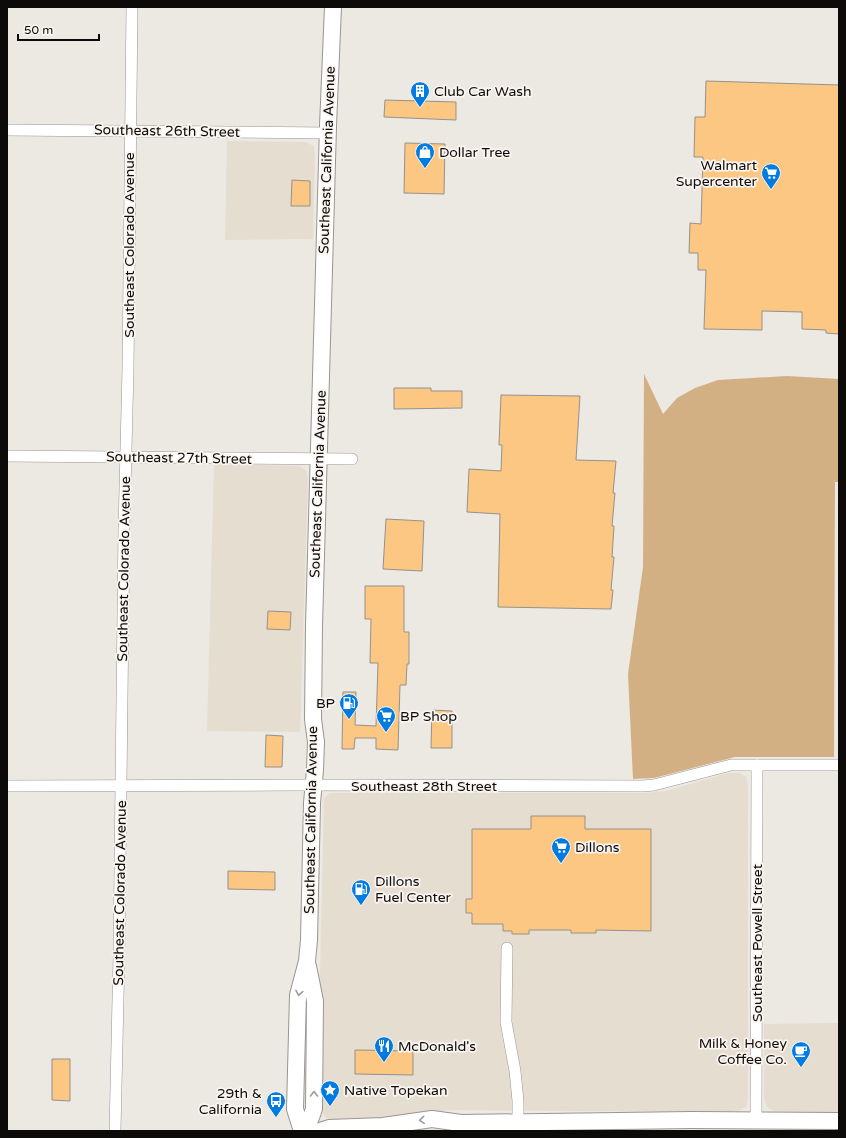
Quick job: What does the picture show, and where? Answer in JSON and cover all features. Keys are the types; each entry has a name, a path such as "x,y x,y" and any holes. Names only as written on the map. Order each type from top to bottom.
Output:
{"main road":[{"name":"Southeast California Avenue","path":"302,1131 295,1109 298,995 307,960 309,940 312,802 316,742 313,719 313,649 318,459 328,133 334,7"},
{"name":"Southeast California Avenue","path":"306,1131 314,1109 314,1001 307,960"},
{"path":"320,1131 329,1128 376,1126 432,1119 461,1123 839,1121"},
{"path":"439,1131 461,1123"}],"street":[{"name":"Southeast Colorado Avenue","path":"115,1131 128,369 132,7"},
{"name":"Southeast 26th Street","path":"7,130 328,133"},
{"name":"Southeast 27th Street","path":"7,456 352,459"},
{"name":"Southeast 28th Street","path":"7,786 643,786 654,785 731,765 839,765"},
{"name":"Southeast Powell Street","path":"756,1121 757,765"},
{"path":"507,948 506,1022 515,1071 518,1101 518,1122"}],"shaded area":[{"path":"227,141 305,142 314,146 313,239 225,240"},
{"path":"644,374 663,414 677,398 695,388 718,380 787,376 839,379 839,482 835,482 834,757 735,757 654,778 633,779 628,674 643,567"},
{"path":"214,464 299,466 306,470 308,479 300,732 207,731"},
{"path":"728,773 739,773 747,777 748,785 748,1098 746,1107 741,1110 730,1112 454,1110 437,1111 370,1122 332,1120 325,1117 320,1101 320,974 324,798 330,793 646,793 666,791"},
{"path":"839,1023 839,1112 776,1112 767,1107 764,1099 764,1024"}],"building":[{"name":"Walmart Supercenter","path":"706,81 839,85 839,334 826,333 826,330 802,329 802,312 762,311 762,330 704,329 706,270 698,270 698,253 689,253 690,223 701,224 703,157 694,157 695,117 705,117"},
{"name":"Club Car Wash","path":"385,100 456,102 456,120 384,117"},
{"name":"Dollar Tree","path":"405,143 445,144 444,194 404,193"},
{"path":"292,180 310,181 310,206 291,206"},
{"path":"394,388 431,388 431,391 462,391 462,408 394,409"},
{"path":"501,395 580,396 576,460 616,461 613,493 615,493 612,526 614,526 612,557 614,557 611,609 498,607 500,514 467,512 469,469 501,471 502,445 499,445"},
{"path":"386,519 424,521 422,571 383,569"},
{"path":"365,586 404,586 404,632 409,632 409,664 407,664 406,685 400,685 398,750 376,749 376,738 355,738 354,749 342,749 343,692 356,692 355,725 376,726 378,663 370,663 371,619 365,619"},
{"path":"268,611 291,612 290,630 267,629"},
{"path":"432,710 452,711 452,748 431,748"},
{"path":"266,735 283,736 282,767 265,767"},
{"name":"Dillons","path":"531,816 585,816 585,829 651,829 651,931 596,930 596,933 571,933 571,930 529,930 529,934 512,934 512,931 503,931 503,924 472,924 472,913 466,913 466,899 472,899 472,829 531,829"},
{"path":"228,871 275,872 275,890 228,889"},
{"name":"McDonald's","path":"355,1050 413,1051 413,1075 355,1074"},
{"path":"52,1059 70,1059 70,1101 52,1100"}],"place":[{"name":"Club Car Wash","path":"420,108"},
{"name":"Dollar Tree","path":"425,169"},
{"name":"Walmart Supercenter","path":"771,190"},
{"name":"BP","path":"349,720"},
{"name":"BP Shop","path":"386,733"},
{"name":"Dillons","path":"561,864"},
{"name":"Dillons Fuel Center","path":"361,906"},
{"name":"McDonald's","path":"384,1063"},
{"name":"Milk & Honey Coffee Co.","path":"801,1068"},
{"name":"Native Topekan","path":"330,1107"},
{"name":"29th & California","path":"276,1118"}]}
